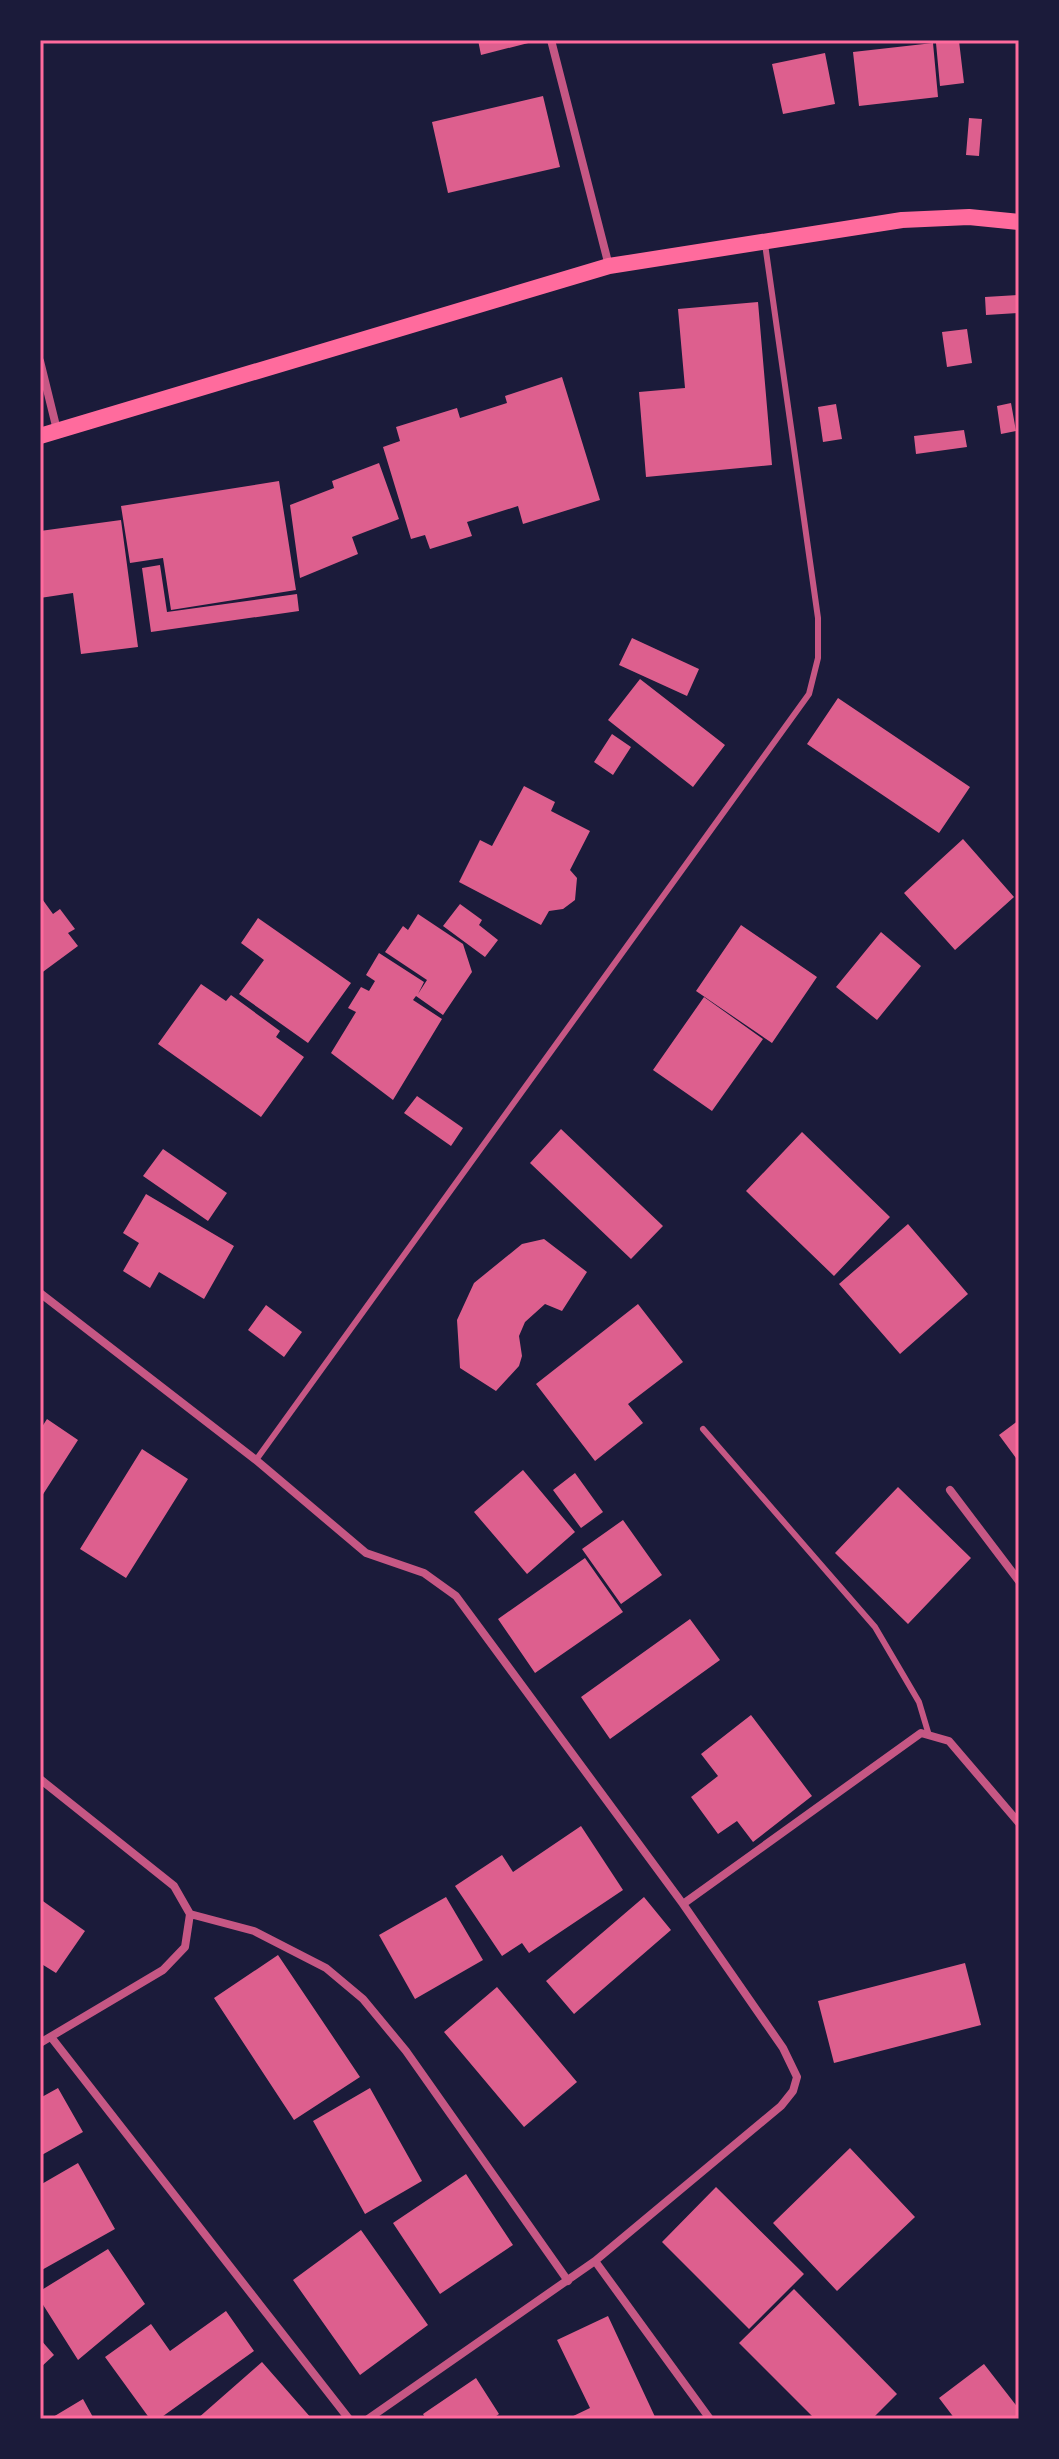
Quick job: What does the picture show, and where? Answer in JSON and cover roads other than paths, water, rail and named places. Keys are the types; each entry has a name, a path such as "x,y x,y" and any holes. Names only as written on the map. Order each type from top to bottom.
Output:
{"main road":[{"path":"40,436 609,266 902,220 969,217 1019,222"}],"street":[{"path":"551,40 609,266"},
{"path":"40,361 57,431"},
{"path":"40,1293 256,1460 366,1553 424,1573 456,1596 683,1904 783,2048 797,2077 793,2091 781,2106 595,2261 368,2419"},
{"path":"950,1490 1019,1581"},
{"path":"683,1904 913,1735 928,1732 949,1741 1019,1823"},
{"path":"40,1779 174,1886 190,1914 185,1947 163,1970 40,2043"},
{"path":"190,1914 254,1931 326,1968 363,1999 406,2051 568,2281"},
{"path":"51,2037 349,2419"},
{"path":"595,2261 710,2419"}],"lane":[{"path":"256,1460 809,694 818,658 818,618 765,241"},
{"path":"703,1429 875,1627 919,1702 928,1732"}]}
